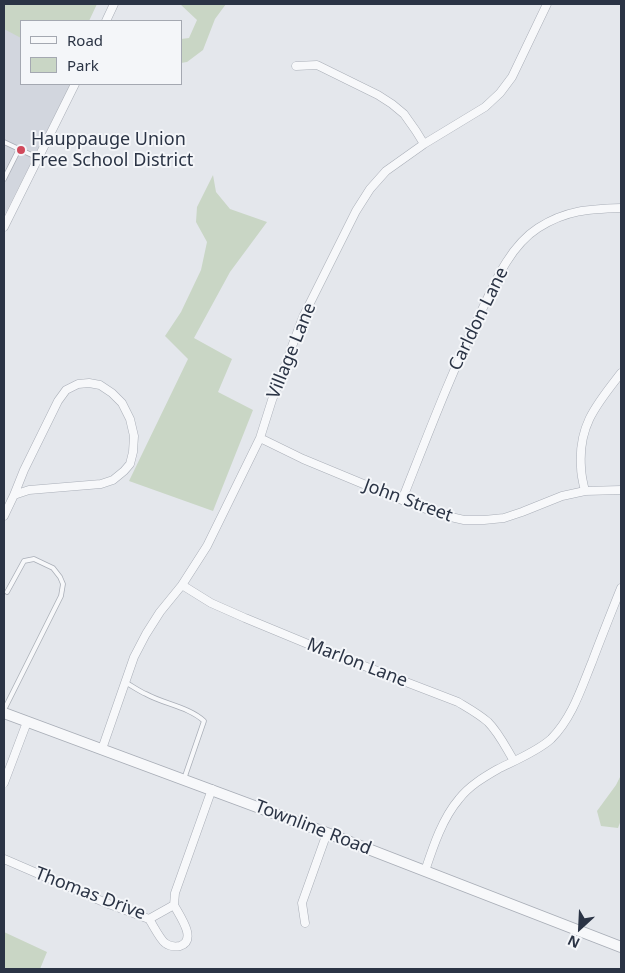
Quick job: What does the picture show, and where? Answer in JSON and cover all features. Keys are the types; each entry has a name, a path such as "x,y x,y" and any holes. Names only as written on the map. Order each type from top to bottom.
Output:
{"street":[{"path":"106,20 114,4"},
{"name":"Village Lane","path":"102,749 134,657 160,612 182,585 207,546 260,438 303,317 356,211 370,189 386,171 424,144 485,107 500,93 512,77 548,4"},
{"path":"296,66 317,65 392,104 404,114 424,144"},
{"path":"4,227 74,85"},
{"name":"Carldon Lane","path":"402,500 450,378 490,293 511,255 537,228 556,218 577,210 621,208"},
{"path":"585,491 581,468 583,433 590,415 598,402 621,372"},
{"path":"4,516 24,470 58,401 66,390 78,384 100,385 122,403 130,419 134,436 130,464 124,471 113,480 102,484 29,490 14,495"},
{"name":"John Street","path":"260,438 303,460 402,500 442,516 464,520 504,518 543,502 585,491 621,490"},
{"name":"Marlon Lane","path":"182,585 211,603 245,618 458,702 488,722 499,735 514,762"},
{"path":"425,871 446,818 458,799 474,784 550,740 565,720 576,703 621,588"},
{"name":"Townline Road","path":"4,714 212,789 621,947"},
{"path":"4,783 27,722"},
{"name":"Thomas Drive","path":"4,859 106,904 149,919 174,905 175,893 212,789"},
{"path":"305,923 302,903 327,833"},
{"path":"149,919 165,943 173,947 182,945 188,939 188,931 174,905"}],"lane":[{"path":"4,142 38,158"},
{"path":"4,179 19,148"},
{"path":"4,710 61,596 63,584 53,568 34,559 24,561 7,592"},
{"path":"125,682 144,694 199,716 204,721 184,779"}],"shaded area":[{"name":"Hauppauge Union Free School District","path":"4,12 20,20 20,85 70,85 4,216"}],"green space":[{"path":"4,4 97,4 89,20 20,20 20,37 4,29"},
{"path":"180,4 226,4 215,19 203,50 187,62 182,63 182,39 189,38 197,20"},
{"path":"213,175 216,192 230,209 267,222 230,272 194,338 232,359 218,392 253,410 213,511 129,481 188,359 165,336 181,312 201,270 207,242 196,222 197,207"},
{"path":"621,775 621,820 618,828 601,826 597,811"},
{"path":"4,932 47,952 40,969 4,969"}],"place":[{"name":"Hauppauge Union Free School District","path":"21,150"}]}
